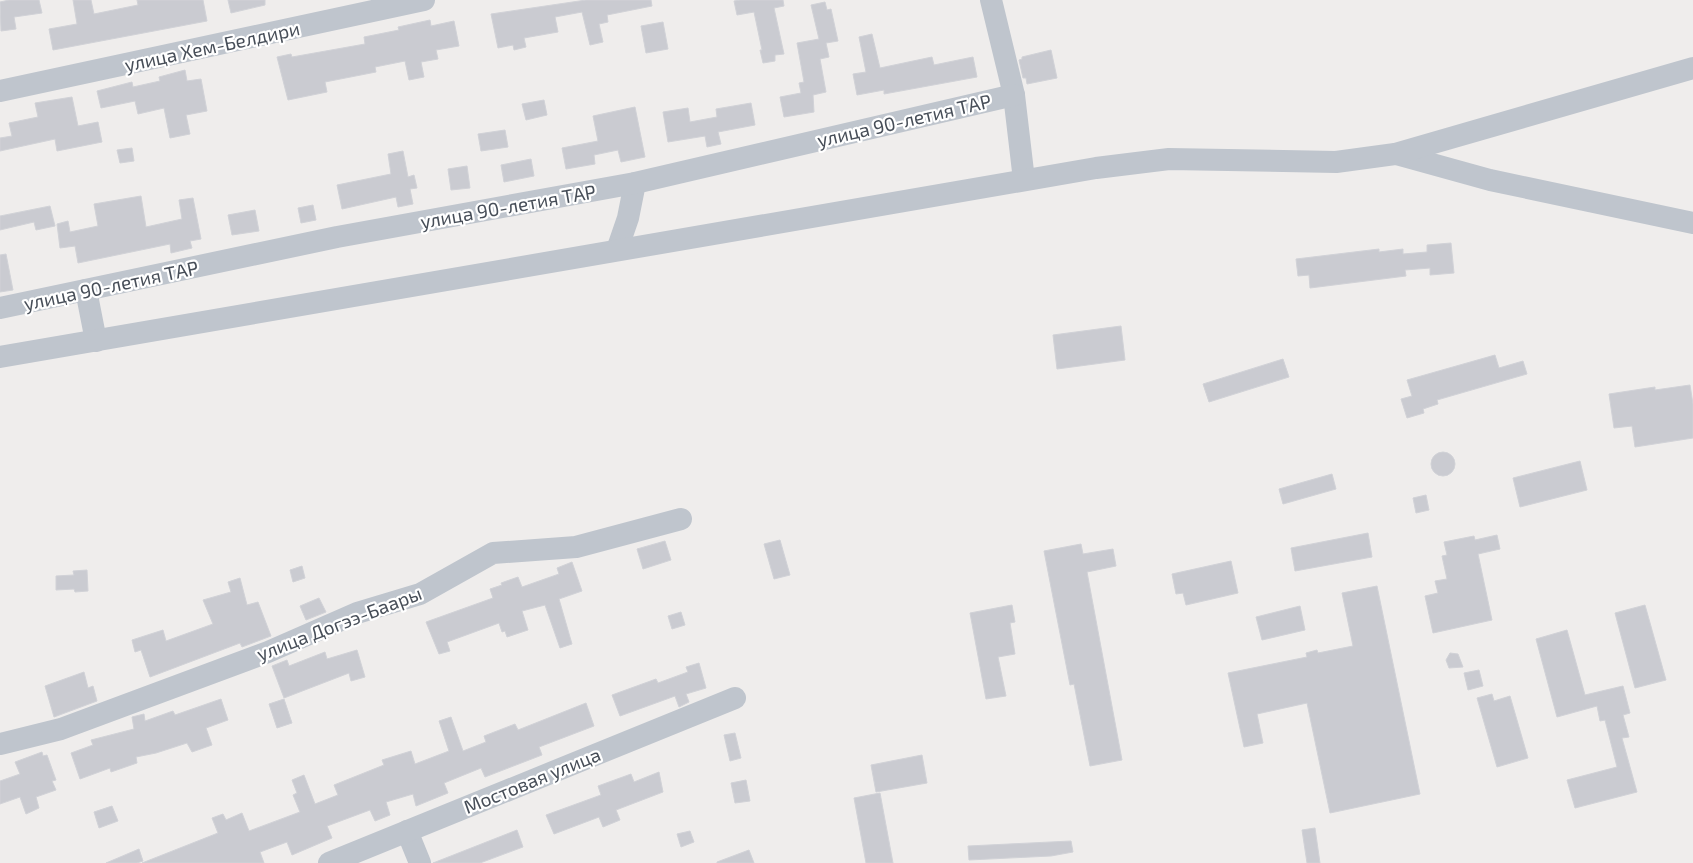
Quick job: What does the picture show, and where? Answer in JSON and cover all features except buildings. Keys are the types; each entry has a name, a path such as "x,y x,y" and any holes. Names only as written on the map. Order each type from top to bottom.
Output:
{"street":[{"name":"улица Хем-Белдири","path":"0,91 424,0"},
{"path":"991,0 1014,95 1024,180"},
{"path":"0,358 1096,168 1169,159 1336,162 1395,154 1693,68"},
{"name":"улица 90-летия ТАР","path":"0,308 337,237 635,183 1014,95"},
{"path":"1395,154 1490,180 1693,223"},
{"path":"617,250 628,218 635,183"},
{"path":"86,290 96,341"},
{"name":"улица Догээ-Баары","path":"0,744 61,729 268,652 357,614 420,594 493,553 576,546 681,520"},
{"name":"Мостовая улица","path":"329,863 406,830 735,698"},
{"path":"406,830 420,863"}]}
